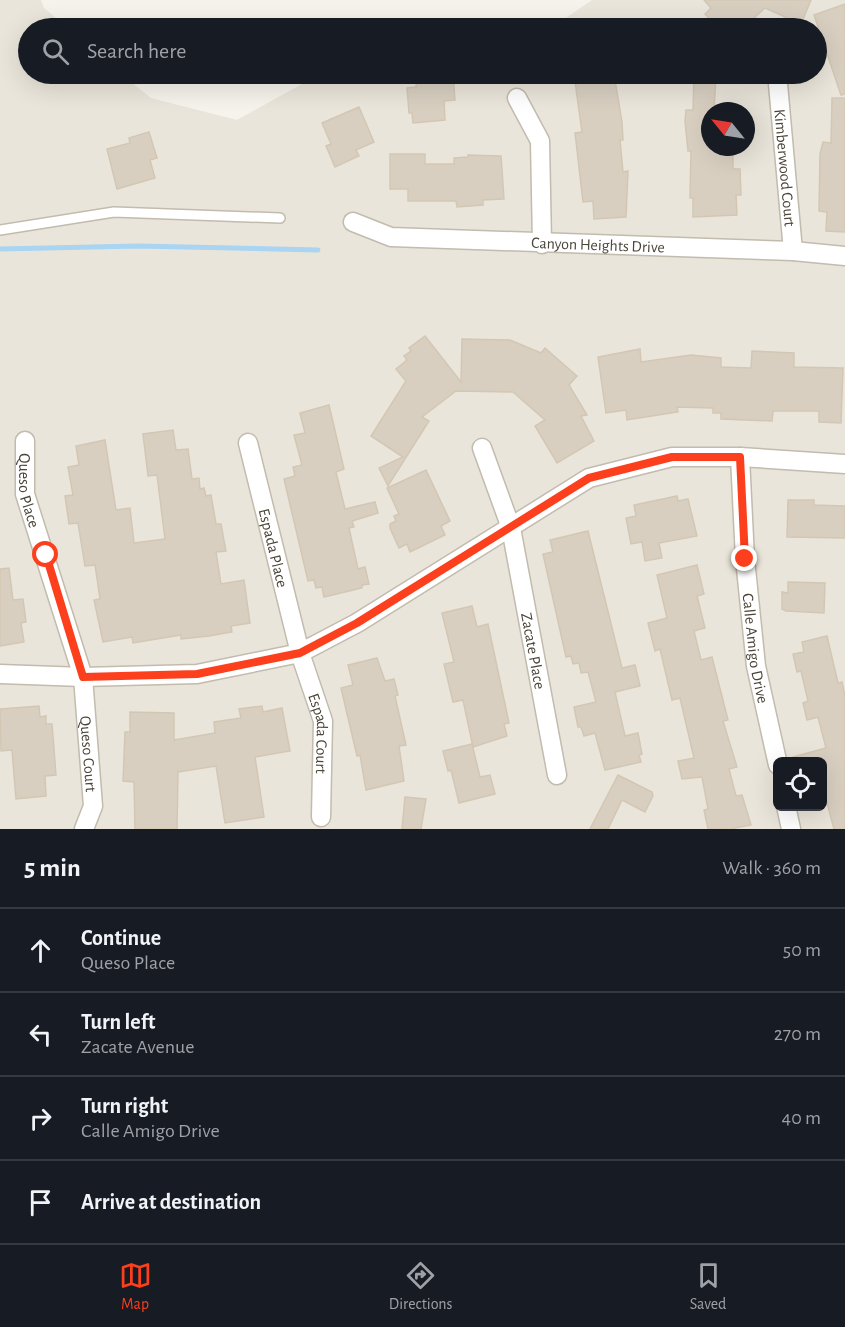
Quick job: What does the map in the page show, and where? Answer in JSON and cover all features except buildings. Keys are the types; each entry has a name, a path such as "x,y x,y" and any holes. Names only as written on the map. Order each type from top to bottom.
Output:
{"street":[{"name":"Kimberwood Court","path":"778,84 793,251"},
{"path":"517,98 540,141 542,244"},
{"name":"Canyon Heights Drive","path":"353,222 391,237 793,251 845,256"},
{"name":"Queso Place","path":"25,441 25,494 83,677"},
{"name":"Espada Place","path":"248,443 300,653"},
{"name":"Zacate Place","path":"482,448 511,528 557,775"},
{"path":"0,674 83,677 197,674 300,653 357,623 589,478 672,457 740,457 845,464"},
{"name":"Calle Amigo Drive","path":"740,457 745,559 756,666 775,757"},
{"name":"Espada Court","path":"300,653 323,721 321,817"},
{"name":"Queso Court","path":"83,677 93,806 87,828 84,829"},
{"path":"787,811 791,829"}],"lane":[{"path":"0,230 114,212 280,218"}],"shaded area":[{"path":"0,0 41,0 44,8 56,18 18,18 18,84 134,84 151,98 237,120 302,84 827,84 827,18 566,18 592,0 845,0 845,829 0,829"}],"waterway":[{"path":"0,249 138,246 318,250"}],"route":[{"path":"46,555 83,677 197,674 300,653 357,623 589,478 672,457 740,457 745,559"}]}
